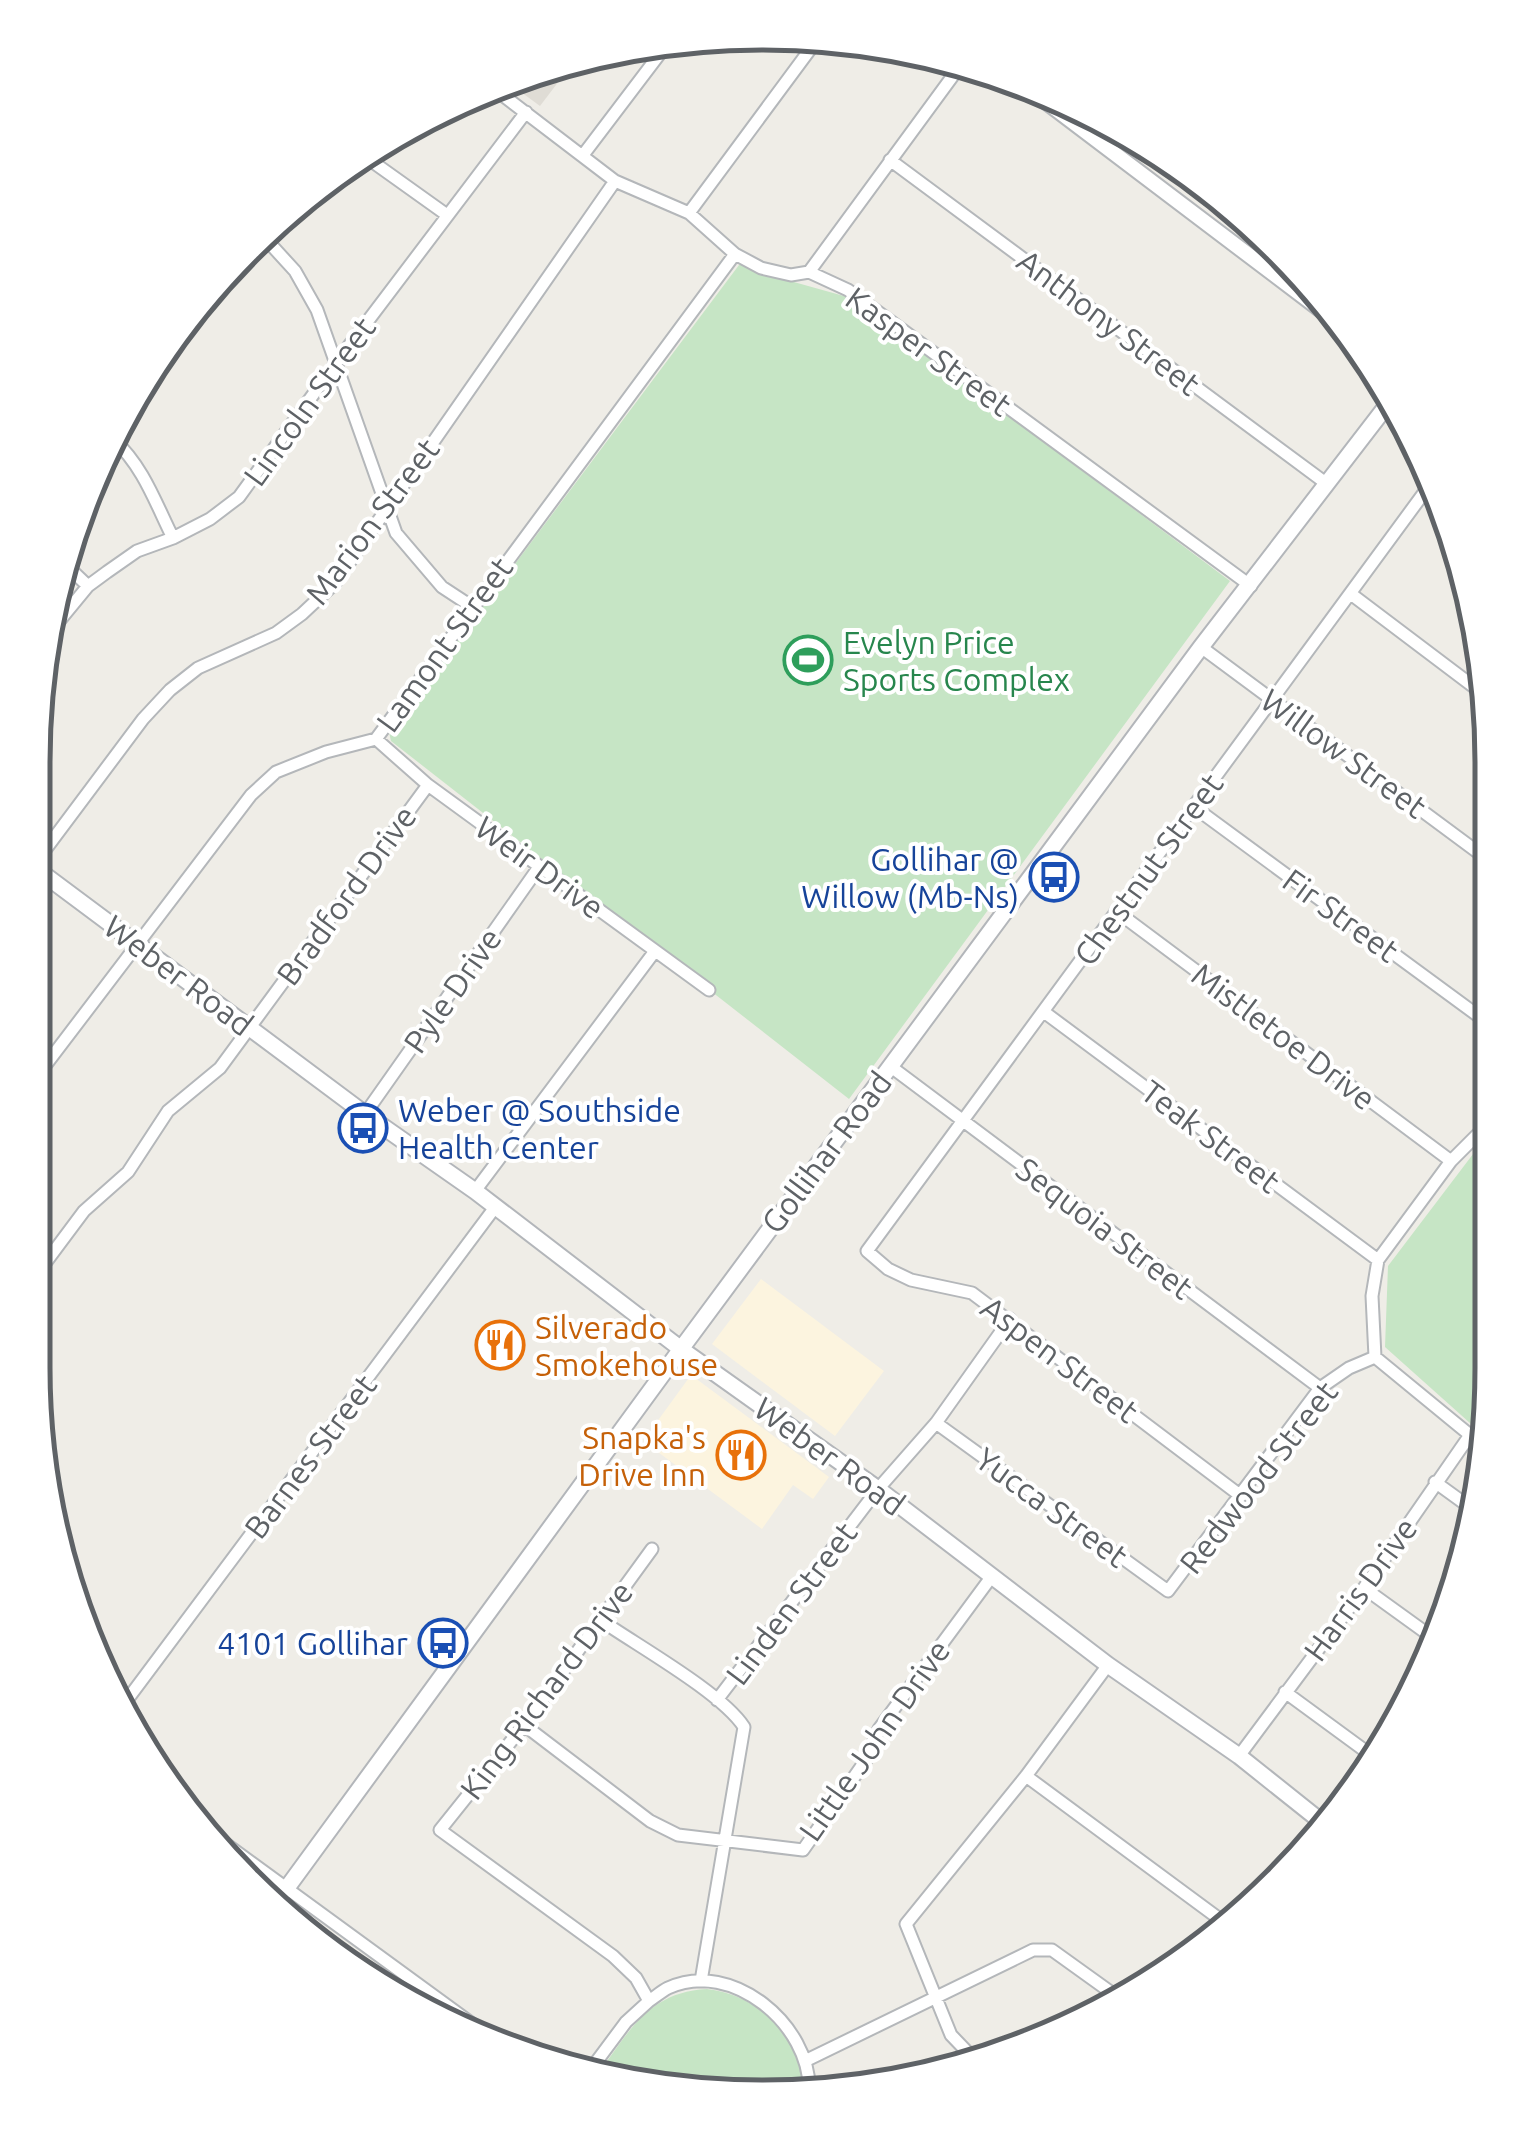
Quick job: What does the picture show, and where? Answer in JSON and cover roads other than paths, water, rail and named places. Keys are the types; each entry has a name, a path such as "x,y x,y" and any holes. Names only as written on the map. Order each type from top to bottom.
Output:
{"main road":[{"name":"Gollihar Road","path":"283,1894 890,1066 1201,647 1383,411"},
{"name":"Weber Road","path":"50,879 365,1114 496,1206 681,1348 878,1489 1108,1665 1239,1756 1315,1817"}],"street":[{"path":"689,214 808,52"},
{"path":"584,156 656,58"},
{"path":"809,272 953,76"},
{"name":"Kasper Street","path":"506,98 614,180 689,214 735,254 761,268 791,276 809,272 848,290 1251,586"},
{"name":"Lincoln Street","path":"66,612 88,586 137,551 210,519 239,497 526,112"},
{"path":"1071,120 1298,293"},
{"name":"Anthony Street","path":"890,160 1327,484"},
{"path":"376,164 447,215"},
{"name":"Marion Street","path":"50,843 143,719 170,690 198,668 276,633 335,583 614,180"},
{"path":"272,246 295,271 317,310 396,533 442,587 472,606"},
{"name":"Lamont Street","path":"50,1060 251,795 276,772 326,752 376,739 735,254"},
{"path":"123,448 144,478 172,538"},
{"name":"Chestnut Street","path":"867,1251 1423,495"},
{"path":"75,574 88,586"},
{"path":"1351,594 1470,684"},
{"name":"Willow Street","path":"1201,647 1475,849"},
{"name":"Weir Drive","path":"376,739 428,784 709,990"},
{"name":"Bradford Drive","path":"50,1257 84,1211 128,1172 168,1111 220,1068 428,784"},
{"name":"Fir Street","path":"1194,807 1475,1013"},
{"name":"Pyle Drive","path":"365,1114 539,867"},
{"name":"Mistletoe Drive","path":"1116,911 1451,1161"},
{"path":"475,1191 655,951"},
{"name":"Teak Street","path":"1044,1012 1378,1260"},
{"name":"Sequoia Street","path":"890,1066 1320,1388"},
{"path":"1470,1436 1375,1357 1372,1296 1378,1260 1451,1161 1475,1137"},
{"name":"Barnes Street","path":"130,1696 496,1206"},
{"name":"Aspen Street","path":"867,1251 888,1269 910,1280 972,1293 1241,1496"},
{"name":"Linden Street","path":"701,1981 744,1727 736,1714 717,1700 878,1489 936,1423 1010,1320"},
{"name":"Redwood Street","path":"1168,1591 1320,1388 1348,1368 1375,1357"},
{"name":"Yucca Street","path":"936,1423 1168,1591"},
{"name":"Harris Drive","path":"1239,1756 1364,1588 1470,1436"},
{"path":"1435,1482 1462,1502"},
{"name":"King Richard Drive","path":"649,2001 636,1978 613,1956 440,1830 524,1725 652,1549"},
{"name":"Little John Drive","path":"524,1725 650,1821 678,1835 802,1850 866,1760 880,1729 992,1576"},
{"path":"1364,1588 1424,1631"},
{"path":"602,1621 717,1700"},
{"path":"965,2050 951,2036 906,1924 1026,1776 1108,1665"},
{"path":"1285,1692 1364,1750"},
{"path":"1026,1776 1216,1916"},
{"path":"248,1860 453,2010"},
{"path":"806,2060 1033,1950 1052,1950 1109,1991"},
{"path":"597,2060 626,2022 649,2001 670,1987 701,1981 724,1985 765,2005 795,2036 806,2060 808,2078"}],"place":[{"name":"Evelyn Price Sports Complex","path":"808,660"},
{"name":"Gollihar @ Willow (Mb-Ns)","path":"1054,877"},
{"name":"Weber @ Southside Health Center","path":"363,1128"},
{"name":"Silverado Smokehouse","path":"500,1345"},
{"name":"Snapka's Drive Inn","path":"741,1455"},
{"name":"4101 Gollihar","path":"443,1643"}]}
